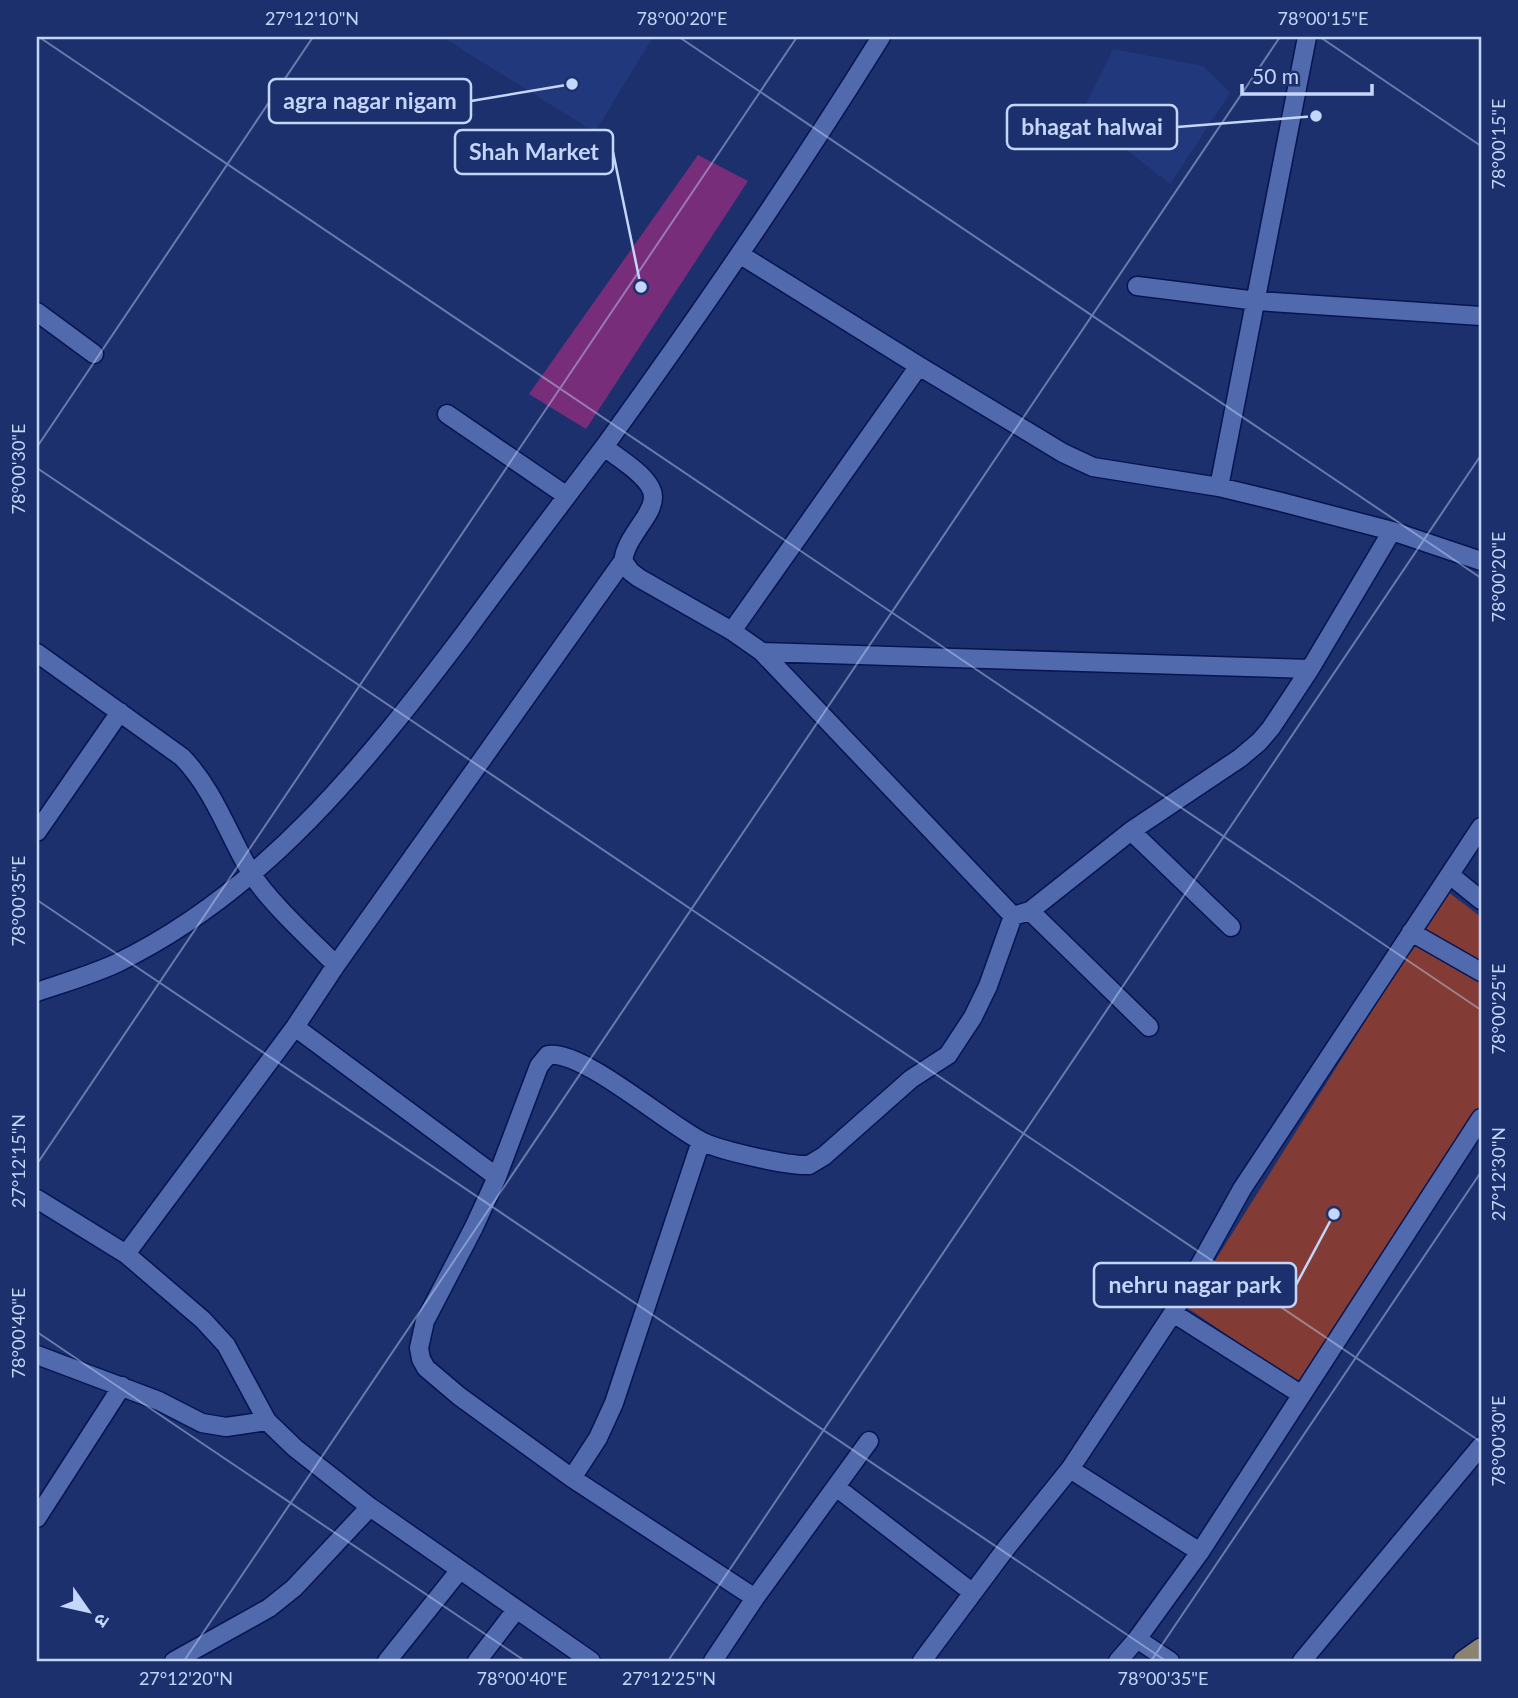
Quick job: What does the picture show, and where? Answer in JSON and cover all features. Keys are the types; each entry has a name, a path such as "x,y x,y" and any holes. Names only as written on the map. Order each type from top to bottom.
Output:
{"main road":[{"path":"1464,1661 1481,1649"}],"street":[{"path":"37,992 101,970 139,951 173,931 252,875 323,806 366,758 421,691 604,447 741,255 881,37"},
{"path":"1219,487 1307,37"},
{"path":"741,255 1063,453 1093,467 1219,487 1392,531 1481,561"},
{"path":"1137,286 1257,301 1481,316"},
{"path":"37,312 94,354"},
{"path":"732,631 919,366"},
{"path":"447,414 567,496"},
{"path":"126,1254 295,1027 336,965 623,561 625,550 649,510 653,496 649,484 643,478 604,447"},
{"path":"1013,916 1030,911 1131,831 1251,750 1271,728 1310,669 1392,531"},
{"path":"623,561 639,578 732,631 762,652 1013,916"},
{"path":"762,652 1310,669"},
{"path":"37,653 182,757 193,768 210,793 252,875 336,965"},
{"path":"37,832 120,712"},
{"path":"922,1661 1070,1469 1173,1312 1242,1189 1481,827"},
{"path":"1131,831 1231,927"},
{"path":"1450,875 1481,900"},
{"path":"1030,911 1149,1027"},
{"path":"755,1598 572,1478 459,1396 426,1368 421,1359 419,1349 425,1321 498,1177 539,1066 548,1055 560,1054 598,1073 701,1141 740,1154 804,1165 816,1162 911,1079 948,1055 973,1017 988,986 1013,916"},
{"path":"1412,932 1481,972"},
{"path":"295,1027 498,1177"},
{"path":"1118,1661 1137,1639 1199,1552 1481,1118"},
{"path":"572,1478 598,1438 614,1403 701,1141"},
{"path":"37,1199 126,1254 203,1320 219,1337 234,1360 267,1420 295,1448 370,1507 591,1661"},
{"path":"1173,1312 1302,1395"},
{"path":"37,1355 159,1401 202,1423 226,1427 267,1420"},
{"path":"37,1518 122,1387"},
{"path":"713,1661 755,1598 869,1441"},
{"path":"1302,1661 1481,1446"},
{"path":"1070,1469 1199,1552"},
{"path":"836,1487 973,1593"},
{"path":"174,1661 281,1599 370,1507"},
{"path":"387,1661 459,1571"},
{"path":"477,1661 516,1611"},
{"path":"1137,1639 1170,1661"}],"shaded area":[{"path":"442,37 653,37 595,132"},
{"path":"1113,49 1203,66 1230,93 1170,184 1081,114"},
{"path":"1447,891 1481,917 1481,1122 1313,1393 1186,1307"}],"building":[{"path":"698,155 748,181 586,429 529,394"}],"place":[{"name":"agra nagar nigam","path":"572,84"},
{"name":"bhagat halwai","path":"1316,116"},
{"name":"Shah Market","path":"641,287"},
{"name":"nehru nagar park","path":"1334,1214"}]}
